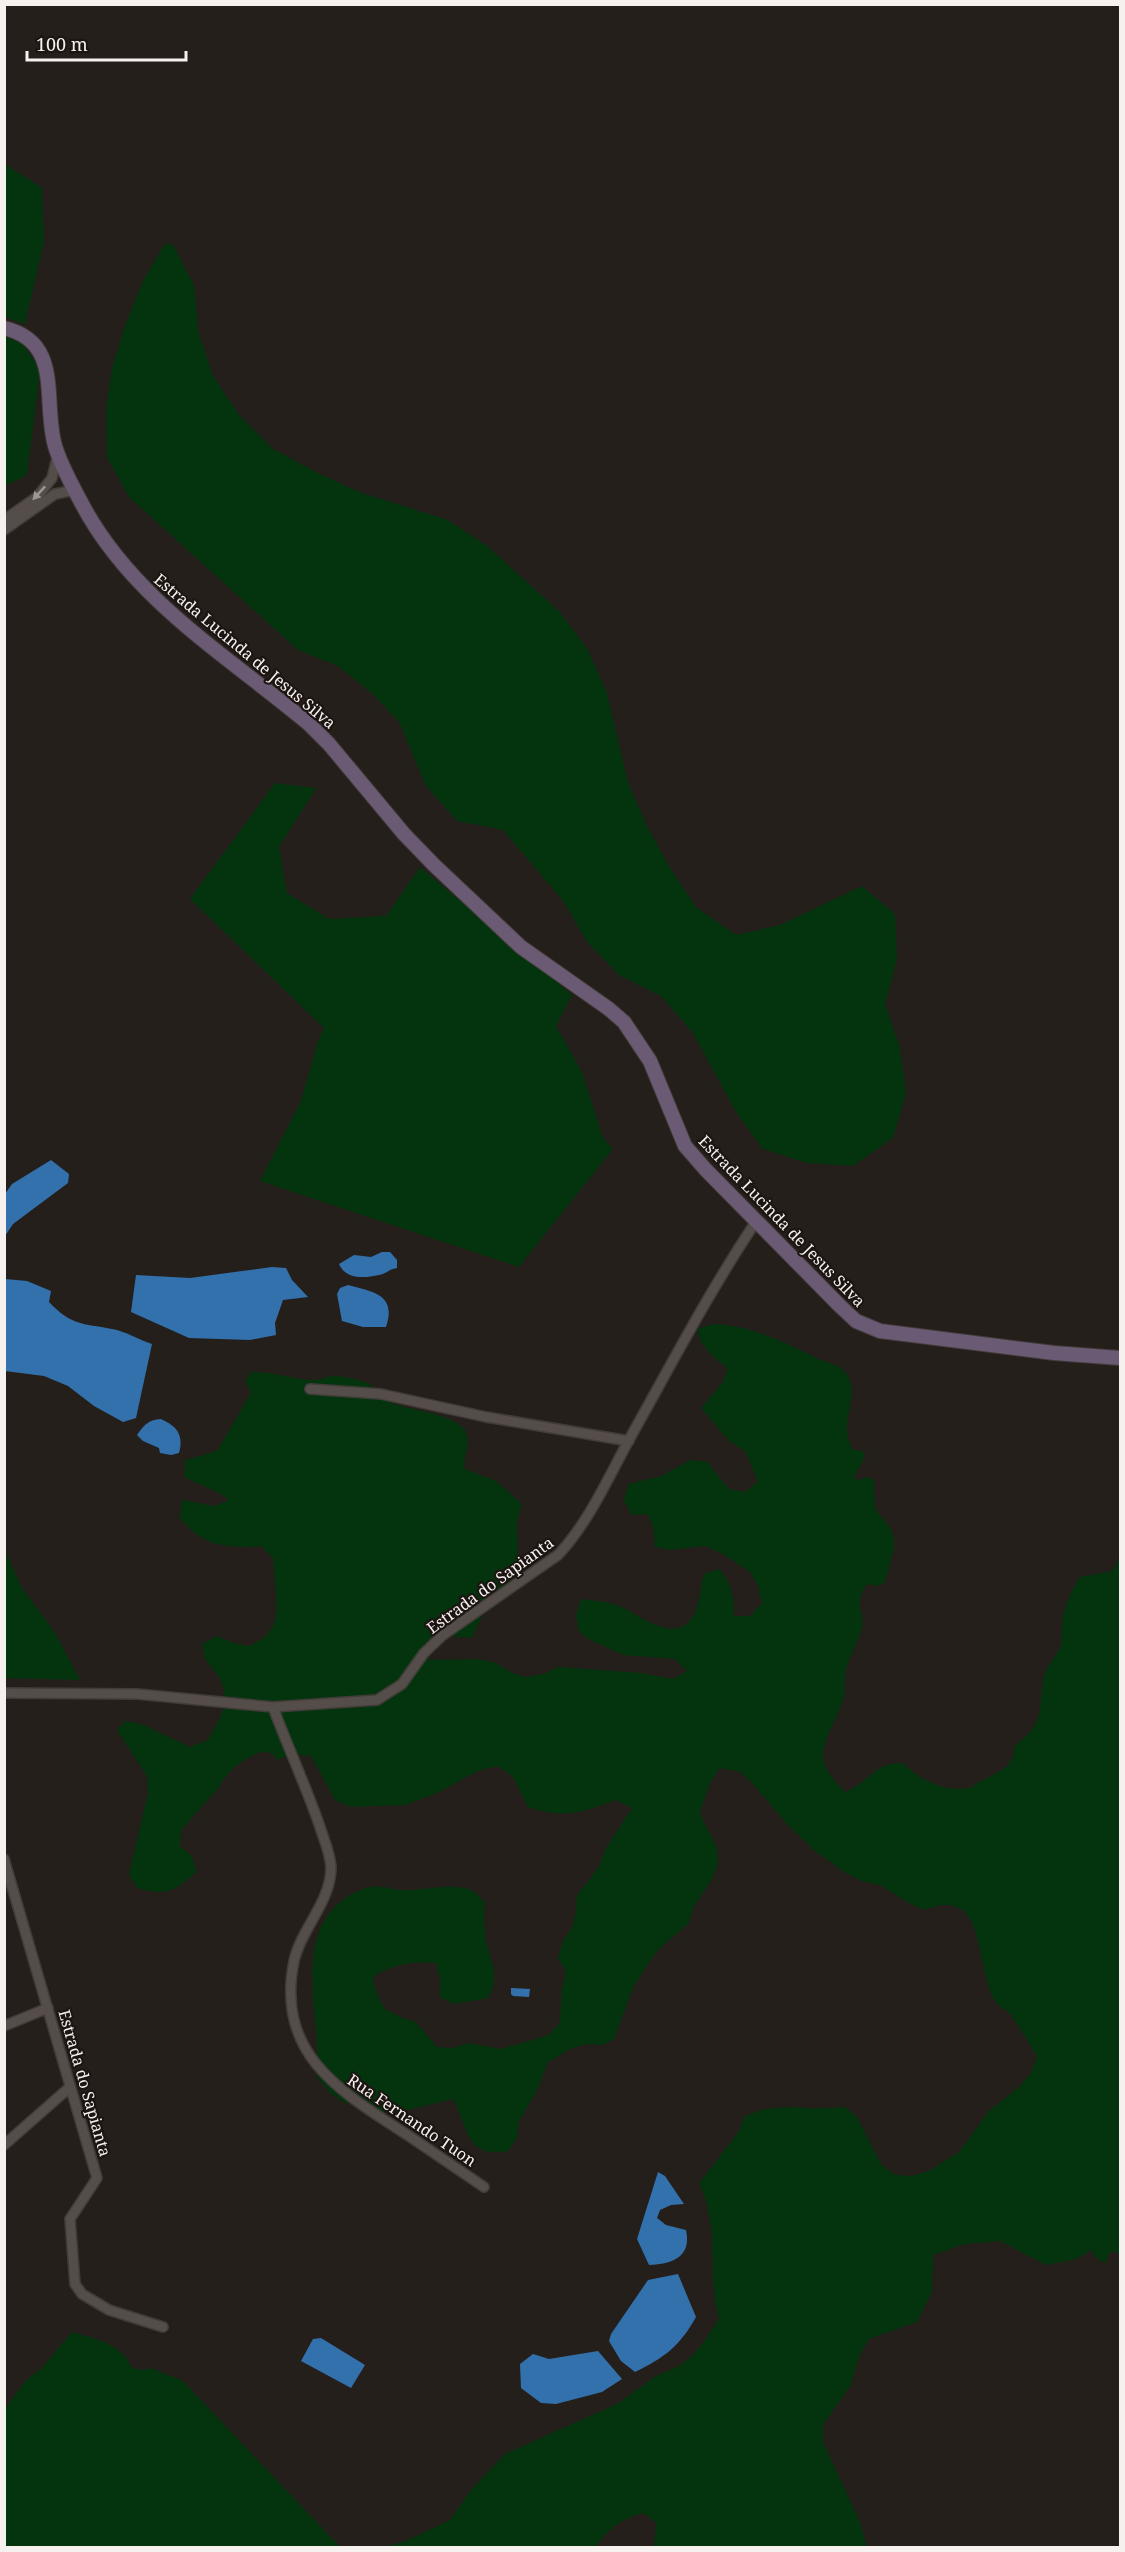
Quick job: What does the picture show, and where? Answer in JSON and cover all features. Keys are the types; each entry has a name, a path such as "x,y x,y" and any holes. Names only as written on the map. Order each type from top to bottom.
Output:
{"main road":[{"name":"Estrada Lucinda de Jesus Silva","path":"4,328 20,332 33,342 43,355 47,372 52,429 58,454 85,510 119,558 156,600 309,724 329,744 419,849 521,947 624,1022 650,1061 685,1146 840,1306 856,1320 880,1331 1053,1353 1120,1358"}],"street":[{"path":"4,520 37,497 52,478 58,454"},
{"path":"4,530 55,494 75,490"},
{"name":"Estrada do Sapianta","path":"4,1693 137,1694 273,1707 367,1703 389,1694 402,1684 424,1653 443,1635 558,1555 573,1540 726,1267 757,1220"},
{"path":"310,1389 381,1394 486,1418 629,1441"},
{"name":"Rua Fernando Tuon","path":"273,1707 312,1803 331,1861 328,1888 297,1949 294,1961 290,1989 295,2026 300,2040 317,2068 335,2085 374,2115 484,2187"},
{"name":"Estrada do Sapianta","path":"4,1859 97,2178 70,2219 75,2284 82,2294 109,2310 163,2327"},
{"path":"4,2026 48,2008"},
{"path":"4,2145 70,2087"}],"green space":[{"path":"5,164 42,188 44,242 25,324 5,317"},
{"path":"172,243 194,285 198,331 213,376 239,415 273,449 359,492 448,520 486,545 559,611 588,650 607,693 628,783 648,828 670,868 696,907 736,935 780,925 862,886 895,914 897,959 885,1004 900,1048 906,1094 893,1138 853,1166 807,1163 763,1149 736,1112 693,1033 661,996 619,975 587,942 564,902 503,830 457,821 426,786 399,722 373,694 338,666 298,650 129,497 107,457 106,411 112,368 126,323 143,281 164,245"},
{"path":"5,336 22,343 40,369 27,475 5,486"},
{"path":"275,783 316,788 279,847 287,893 329,919 386,916 420,867 572,995 556,1026 582,1072 603,1138 613,1149 519,1267 260,1181 301,1101 324,1028 190,899"},
{"path":"713,1324 740,1327 779,1340 838,1367 845,1372 851,1383 848,1436 852,1449 864,1452 865,1457 854,1477 858,1480 868,1477 874,1480 875,1509 891,1529 894,1549 885,1582 878,1586 868,1584 863,1591 860,1602 861,1631 846,1669 844,1698 824,1749 826,1767 832,1778 845,1792 854,1788 878,1769 892,1764 903,1763 925,1780 942,1787 961,1789 971,1788 1005,1767 1013,1755 1014,1746 1032,1730 1036,1723 1045,1673 1061,1644 1064,1612 1073,1588 1080,1577 1112,1571 1120,1557 1120,2255 1114,2251 1109,2253 1106,2263 1098,2260 1091,2250 1077,2259 1046,2265 1000,2241 965,2244 933,2255 932,2292 917,2322 869,2339 860,2354 851,2385 823,2425 823,2442 860,2522 867,2547 654,2547 656,2523 644,2513 616,2525 596,2547 385,2547 408,2540 450,2520 470,2491 505,2454 619,2403 654,2377 679,2366 691,2357 703,2343 719,2319 713,2284 710,2217 699,2183 738,2133 744,2117 760,2110 776,2108 845,2107 857,2117 881,2164 895,2175 912,2176 929,2171 959,2152 989,2111 1019,2087 1031,2073 1037,2057 1010,2014 996,2002 984,1970 976,1934 970,1919 960,1909 945,1905 925,1910 910,1904 880,1885 861,1881 843,1871 815,1851 740,1772 720,1768 706,1795 700,1814 717,1848 718,1864 712,1879 694,1906 689,1923 661,1947 651,1959 633,1988 614,2039 602,2045 586,2044 570,2049 548,2062 536,2093 519,2121 517,2138 508,2151 494,2152 476,2146 470,2139 453,2099 395,2113 379,2112 343,2102 329,2092 317,2077 312,1982 313,1958 318,1936 327,1916 343,1900 364,1889 380,1887 410,1890 456,1887 471,1890 485,1902 485,1935 494,1974 488,1998 454,2004 440,1997 440,1980 436,1963 412,1963 395,1966 373,1977 377,1994 385,2009 416,2022 437,2047 453,2048 469,2043 501,2049 549,2035 560,2022 562,1988 566,1972 558,1958 563,1941 572,1928 577,1895 599,1867 605,1850 632,1808 615,1800 572,1813 552,1813 528,1807 513,1777 498,1766 480,1770 437,1793 405,1805 350,1807 335,1800 311,1756 292,1754 277,1760 273,1754 264,1752 257,1753 238,1764 181,1830 180,1846 191,1855 197,1871 190,1878 176,1888 156,1892 137,1888 129,1874 148,1793 147,1776 117,1730 125,1721 141,1724 190,1747 208,1740 221,1716 225,1699 221,1682 206,1660 202,1644 217,1636 233,1643 249,1646 264,1638 274,1625 277,1609 273,1558 261,1546 226,1546 205,1540 188,1527 180,1517 182,1500 214,1506 229,1500 184,1476 185,1460 217,1451 251,1393 245,1381 251,1372 307,1380 333,1376 354,1379 369,1384 386,1400 394,1404 450,1419 467,1433 465,1469 496,1481 522,1504 517,1521 518,1554 513,1588 486,1606 472,1638 456,1637 440,1630 429,1643 429,1660 479,1659 496,1663 510,1672 526,1677 543,1674 559,1667 641,1673 673,1679 687,1671 675,1659 624,1655 592,1641 579,1632 576,1615 581,1599 617,1605 665,1628 684,1626 695,1613 704,1574 719,1569 731,1591 734,1616 750,1616 762,1603 758,1586 750,1572 721,1553 705,1546 671,1550 655,1547 654,1531 648,1514 632,1515 624,1501 628,1484 662,1476 690,1460 707,1462 729,1489 746,1492 758,1481 745,1451 729,1441 701,1408 722,1383 728,1368 708,1352 701,1341 697,1329"},
{"path":"5,1551 22,1588 54,1631 80,1680 5,1678"},
{"path":"72,2332 115,2347 132,2368 144,2370 151,2368 183,2381 340,2547 5,2547 5,2409 26,2380 41,2369"}],"water":[{"path":"51,1160 69,1174 68,1183 13,1224 5,1236 5,1194 12,1184"},
{"path":"382,1252 390,1252 397,1260 397,1268 373,1276 356,1277 346,1273 339,1264 354,1255 371,1257"},
{"path":"272,1267 286,1268 292,1280 308,1297 283,1300 275,1323 276,1335 250,1340 189,1338 131,1312 136,1275 190,1278"},
{"path":"5,1279 27,1281 51,1291 49,1302 71,1320 117,1330 152,1344 136,1418 123,1422 94,1406 68,1386 44,1376 5,1371"},
{"path":"348,1285 374,1293 385,1301 389,1316 386,1327 363,1327 342,1321 337,1294 340,1288"},
{"path":"161,1419 178,1432 181,1441 179,1453 171,1455 160,1453 159,1448 143,1441 137,1435 147,1424"},
{"path":"511,1988 530,1989 529,1997 513,1996"},
{"path":"658,2172 665,2176 684,2204 671,2205 660,2210 657,2218 666,2225 686,2230 687,2240 683,2253 678,2258 665,2263 649,2265 637,2239"},
{"path":"678,2274 696,2317 684,2336 670,2350 655,2362 635,2372 621,2361 609,2341 611,2334 648,2280"},
{"path":"321,2338 365,2365 351,2388 301,2361 313,2339"},
{"path":"598,2351 622,2379 602,2392 556,2404 541,2403 521,2388 520,2364 533,2354 549,2359"}]}
